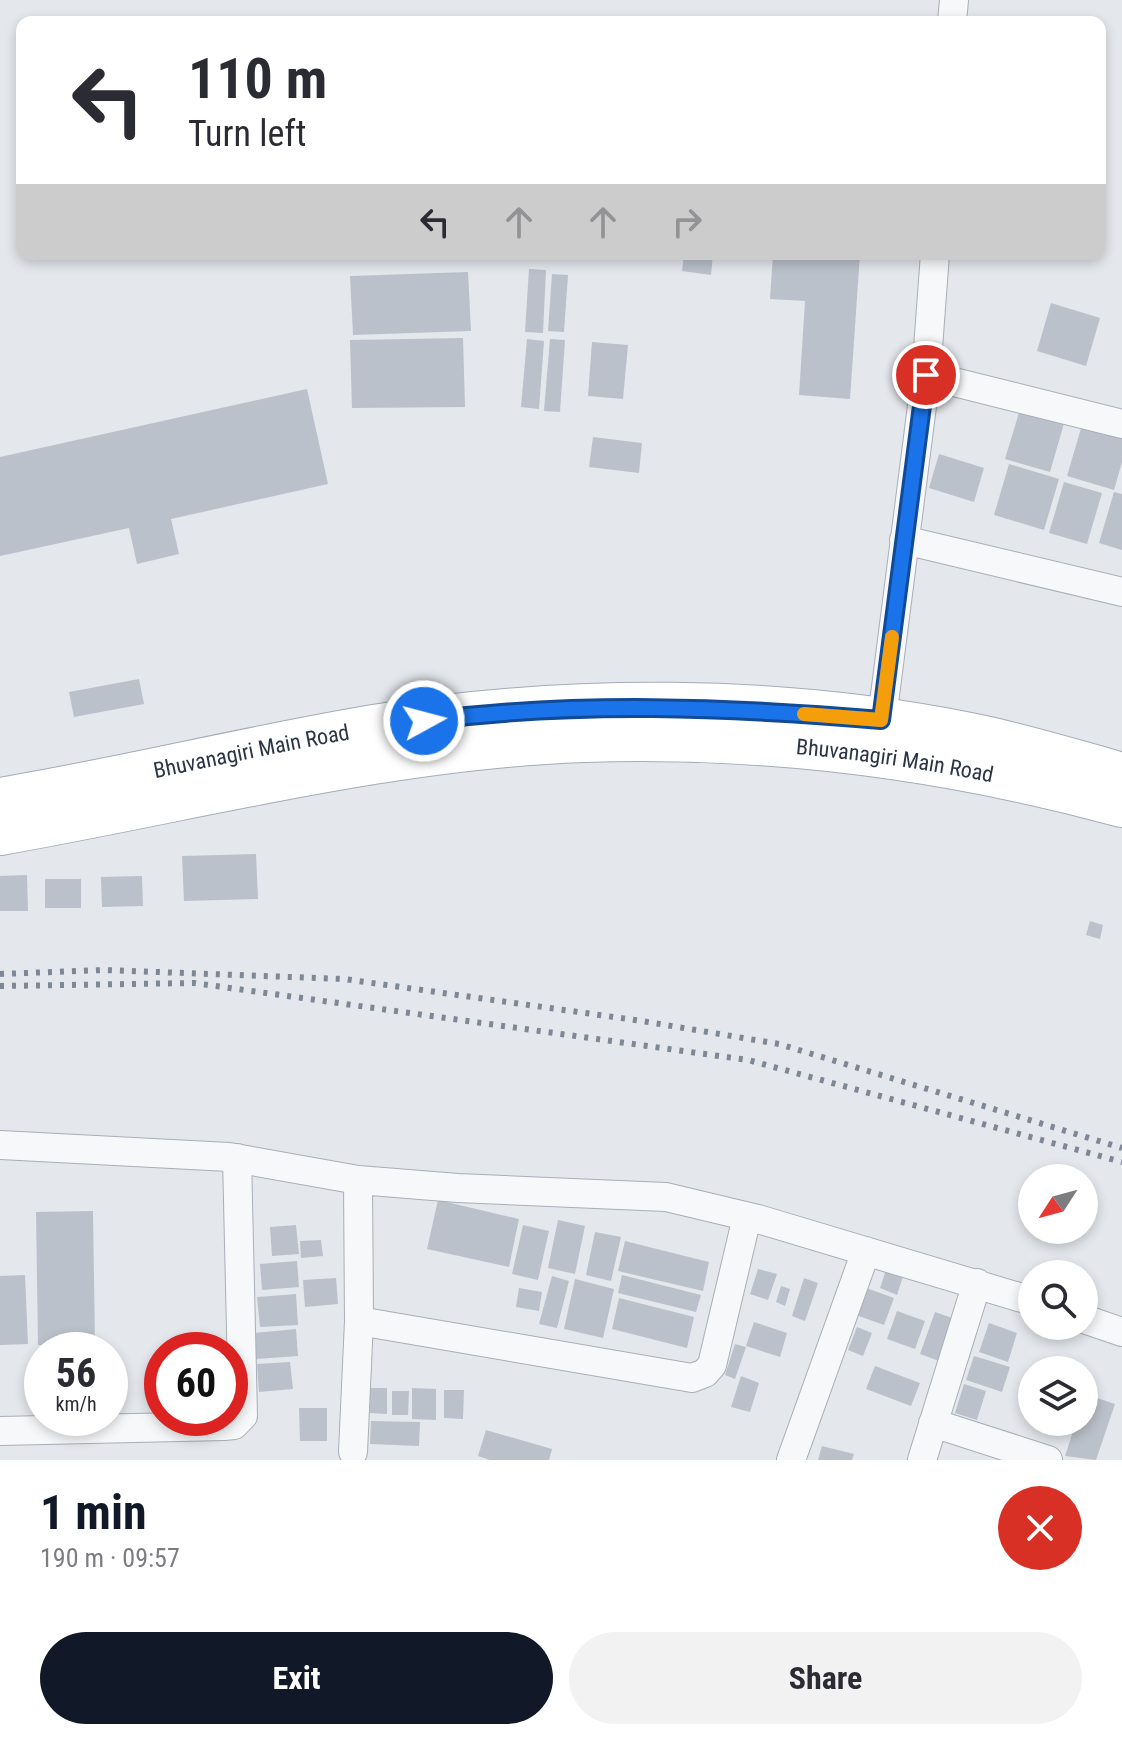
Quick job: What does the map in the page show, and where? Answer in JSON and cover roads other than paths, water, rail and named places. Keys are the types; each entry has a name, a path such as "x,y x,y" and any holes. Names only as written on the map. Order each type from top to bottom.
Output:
{"main road":[{"name":"Bhuvanagiri Main Road","path":"0,800 374,727 474,714 683,706 879,737 972,769 1122,805"},
{"name":"Bhuvanagiri Main Road","path":"0,833 383,762 583,740 971,735 1122,775"}],"street":[{"path":"879,737 926,375 935,260"},
{"path":"926,375 1122,424"},
{"path":"904,540 1122,592"},
{"path":"0,1145 237,1158 358,1180 458,1188 666,1197 747,1217 1018,1296"},
{"path":"0,1431 224,1426 234,1425 243,1416 237,1158"},
{"path":"353,1452 359,1321 358,1180"},
{"path":"359,1321 692,1378 705,1373 712,1365 747,1217"},
{"path":"791,1460 866,1251"},
{"path":"922,1460 977,1283"},
{"path":"1098,1324 1122,1332"},
{"path":"933,1423 1048,1460"}],"railway":[{"path":"0,974 104,970 344,979 642,1021 779,1044 1122,1148"},
{"path":"0,986 194,983 748,1060 1122,1162"}]}
